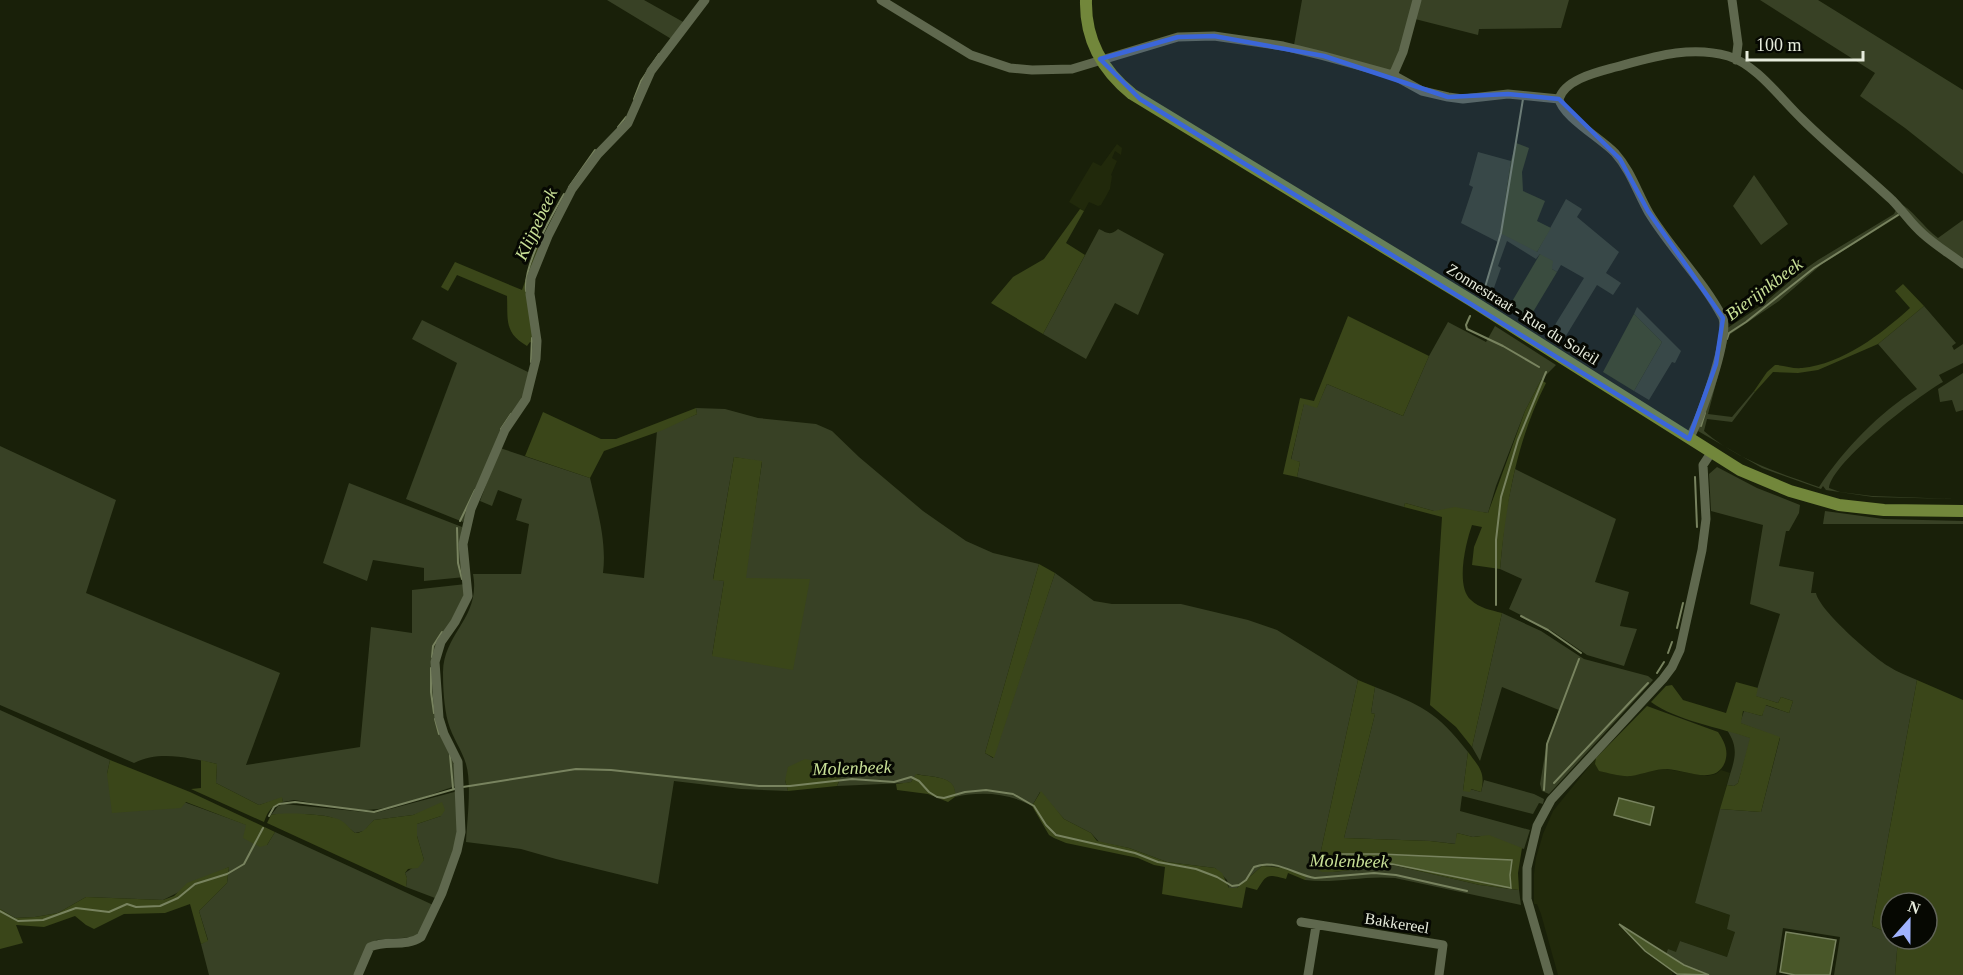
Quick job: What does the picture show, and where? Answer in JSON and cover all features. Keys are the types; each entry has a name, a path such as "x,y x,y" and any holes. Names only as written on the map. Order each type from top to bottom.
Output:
{"main road":[{"name":"Zonnestraat - Rue du Soleil","path":"1086,0 1087,24 1100,59 1116,80 1140,99 1464,296 1712,453 1758,479 1822,501 1876,509 1963,511"}],"street":[{"path":"358,975 370,947 377,944 411,942 421,937 442,893 460,842 460,787 457,758 444,734 439,718 435,662 441,642 455,622 468,596 462,544 471,509 505,430 526,399 536,359 537,341 530,294 531,278 548,236 572,189 598,154 628,123 651,71 705,0"},
{"path":"881,0 971,55 1010,68 1072,69 1178,37 1214,36 1304,51 1393,75 1422,91 1448,97 1463,99 1508,94 1559,99"},
{"path":"1393,75 1403,52 1417,0"},
{"path":"1732,0 1738,44 1736,60"},
{"path":"1689,439 1697,423 1716,364 1725,330 1723,318 1648,212 1631,175 1620,159 1611,148 1560,104 1559,99 1563,91 1584,78 1665,54 1701,52 1730,57 1764,79 1801,118 1895,202 1923,235 1963,264"},
{"path":"1549,975 1528,905 1527,868 1531,845 1537,826 1547,807 1577,770 1663,680 1680,650 1704,538 1706,519 1703,465 1712,453"},
{"name":"Bakkereel","path":"1301,922 1443,945 1439,975"},
{"path":"1308,975 1316,926"}],"highlighted area":[{"path":"1214,36 1324,56 1448,97 1508,94 1559,99 1620,159 1648,211 1723,318 1716,364 1689,439 1140,99 1100,59 1178,37"}],"shaded area":[{"path":"607,0 644,0 685,23 673,40"},
{"path":"1302,0 1415,0 1393,70 1388,71 1294,45"},
{"path":"1420,0 1569,0 1561,28 1479,29 1478,35 1415,19"},
{"path":"1760,0 1818,0 1963,90 1963,174 1860,96 1875,73"},
{"path":"1516,143 1529,148 1522,172 1523,191 1545,201 1537,221 1551,228 1537,252 1500,233"},
{"path":"1117,144 1122,148 1121,155 1115,151 1112,158 1117,161 1111,175 1110,189 1101,205 1089,202 1084,211 1069,202 1093,162 1101,166"},
{"path":"1478,152 1511,161 1503,216 1537,252 1566,199 1582,209 1577,217 1619,252 1606,273 1621,283 1613,295 1597,285 1561,344 1548,336 1584,278 1561,265 1557,272 1540,254 1536,259 1507,241 1498,266 1501,268 1490,299 1483,294 1498,242 1461,223 1473,187 1469,185"},
{"path":"1754,175 1788,224 1761,245 1733,206"},
{"path":"1896,201 1908,209 1938,238 1963,220 1963,262 1927,235"},
{"path":"1897,208 1902,214 1822,264 1779,301 1726,337 1726,329 1762,305 1798,274 1894,214"},
{"path":"1080,209 1084,211 1066,243 1085,255 1043,334 991,303 1013,277 1044,259"},
{"path":"1099,229 1111,233 1118,229 1164,254 1138,315 1115,303 1086,359 1043,334"},
{"path":"538,244 542,245 529,274 534,344 530,342 527,346 511,331 507,296 457,275 448,291 441,287 455,262 522,290"},
{"path":"1540,254 1553,261 1552,269 1557,272 1527,322 1507,310"},
{"path":"1903,284 1924,306 1878,344 1818,370 1798,373 1773,372 1754,391 1767,372 1775,365 1799,368 1832,361 1887,328 1910,308 1895,291"},
{"path":"1924,306 1956,343 1952,346 1954,350 1963,344 1963,363 1939,375 1943,382 1915,400 1860,446 1845,462 1829,488 1840,492 1872,496 1955,499 1873,497 1826,490 1823,486 1821,489 1762,468 1740,456 1819,487 1839,459 1876,420 1917,389 1878,344"},
{"path":"1637,307 1681,351 1649,400 1634,391 1662,342 1634,314"},
{"path":"1634,314 1662,342 1634,391 1603,372"},
{"path":"1348,316 1429,356 1403,416 1327,384 1317,408 1304,404 1291,459 1300,462 1297,477 1283,474 1300,398 1314,401"},
{"path":"422,320 530,373 523,400 505,425 463,522 406,499 457,363 412,339"},
{"path":"1448,322 1486,342 1495,326 1556,365 1541,380 1525,411 1488,513 1434,511 1405,503 1404,507 1297,477 1300,462 1291,460 1304,403 1317,407 1327,384 1403,416 1429,356"},
{"path":"1726,340 1708,414 1732,417 1755,392 1732,422 1707,419 1704,431 1725,447 1698,431"},
{"path":"1963,373 1963,410 1956,412 1952,400 1940,402 1938,389"},
{"path":"1541,380 1546,383 1527,428 1509,497 1500,569 1472,565 1474,547 1482,527 1472,525 1467,542 1463,564 1466,593 1478,605 1502,613 1472,747 1456,727 1430,705 1442,517 1404,507 1405,503 1434,511 1455,507 1488,513 1525,411"},
{"path":"696,408 725,409 758,418 816,424 832,431 923,511 966,541 993,553 1039,564 985,753 993,758 1055,573 1094,601 1112,604 1181,604 1248,620 1277,630 1358,680 1317,869 1333,872 1393,865 1480,885 1519,890 1521,905 1395,878 1305,880 1305,876 1295,872 1268,866 1262,866 1237,888 1229,888 1227,880 1215,868 1167,862 1129,848 1099,842 1091,833 1064,819 1040,792 1032,806 1014,798 995,794 955,797 955,790 948,781 917,774 911,782 906,783 837,786 840,775 835,766 785,780 788,791 741,789 674,781 658,884 521,849 466,842 468,772 448,722 443,672 449,646 472,602 473,574 521,574 529,524 516,520 522,499 498,490 492,506 480,501 500,448 590,478 604,549 603,573 644,578 657,431 697,414","holes":["734,457 762,462 745,578 712,656 724,581 713,579"]},
{"path":"696,408 697,414 663,430 604,451 590,478 525,456 543,412 601,439 616,439"},
{"path":"0,446 116,500 86,593 280,673 246,765 360,747 371,627 412,633 412,590 466,584 465,599 436,645 436,713 455,757 456,786 378,809 349,809 294,800 283,802 282,798 259,805 216,783 217,764 164,756 134,763 0,705"},
{"path":"734,457 762,461 746,578 810,579 793,670 712,656 724,581 713,580"},
{"path":"1717,467 1757,488 1800,505 1799,513 1789,531 1786,531 1779,566 1814,572 1811,593 1816,593 1819,601 1836,621 1880,661 1917,680 1872,926 1879,929 1879,951 1897,951 1895,975 1834,975 1840,937 1783,928 1776,975 1677,975 1679,962 1676,961 1674,966 1664,960 1668,949 1676,952 1680,941 1727,957 1735,932 1727,929 1730,915 1695,903 1720,809 1761,812 1780,738 1740,723 1744,711 1762,716 1765,705 1789,713 1793,701 1781,697 1778,703 1755,696 1780,614 1750,604 1763,525 1711,511 1709,474"},
{"path":"1515,469 1616,519 1595,582 1629,592 1620,626 1637,629 1624,666 1587,655 1552,631 1509,609 1522,579 1500,569 1505,516"},
{"path":"349,483 462,527 461,542 465,577 424,581 424,568 373,560 367,581 323,563"},
{"path":"1825,511 1884,519 1963,521 1963,524 1823,524"},
{"path":"1039,564 1055,573 994,758 985,753"},
{"path":"1502,613 1541,631 1584,659 1648,676 1653,680 1549,794 1542,791 1540,784 1547,742 1559,710 1502,687 1480,761 1472,747"},
{"path":"1358,680 1375,687 1371,713 1375,714 1344,838 1455,844 1457,833 1473,837 1489,835 1522,848 1518,873 1519,890 1480,885 1393,865 1333,872 1322,872 1317,869"},
{"path":"1917,680 1963,700 1963,975 1895,975 1897,951 1939,951 1939,891 1879,891 1879,929 1872,926"},
{"path":"1736,682 1758,688 1756,696 1778,703 1781,697 1793,701 1789,713 1766,705 1762,716 1743,711 1741,723 1780,737 1761,812 1720,809 1727,785 1734,786 1738,783 1750,738 1685,719 1651,702 1666,686 1672,685 1683,700 1726,713"},
{"path":"1375,687 1427,711 1457,738 1468,752 1463,791 1470,789 1481,792 1484,780 1544,799 1543,804 1539,803 1533,814 1462,796 1460,811 1530,830 1524,849 1480,836 1473,837 1457,833 1456,844 1344,838 1375,714 1371,713"},
{"path":"1647,706 1718,732 1726,750 1725,762 1721,769 1708,775 1667,769 1627,776 1599,771 1595,764 1596,758"},
{"path":"0,710 110,760 107,774 247,825 267,845 275,832 433,905 425,926 415,937 376,940 356,975 209,975 201,944 208,940 199,911 227,883 229,867 163,900 86,897 58,913 15,918 0,909"},
{"path":"1727,730 1751,738 1738,783 1734,786 1727,785 1735,751"},
{"path":"1468,752 1482,775 1481,792 1471,789 1470,792 1463,791"},
{"path":"1596,758 1650,771 1666,769 1707,776 1721,770 1730,773 1695,903 1730,915 1735,932 1727,957 1680,941 1672,975 1558,975 1541,914 1537,904 1534,904 1536,858 1553,811"},
{"path":"805,759 826,763 840,770 841,776 837,786 788,791 785,780 788,767"},
{"path":"110,760 190,792 275,832 267,845 260,847 243,838 246,825 186,802 181,808 112,813 107,774"},
{"path":"201,760 217,764 216,783 259,805 282,797 283,802 270,809 264,822 191,789 201,788"},
{"path":"916,774 948,781 953,785 955,797 948,802 928,794 897,790 896,784 911,782"},
{"path":"458,791 459,832 438,897 435,898 406,887 405,873 424,860 417,836 417,824 441,816 428,810 413,815 374,820 364,831 355,833 340,821 326,816 271,815 278,806 284,804 375,813"},
{"path":"1041,791 1064,819 1091,833 1097,841 1129,848 1167,862 1215,868 1222,873 1229,888 1237,888 1262,866 1285,868 1306,876 1305,880 1288,873 1286,879 1268,877 1257,890 1246,887 1242,908 1162,894 1165,867 1138,858 1066,843 1049,835 1032,806"},
{"path":"442,802 445,810 441,816 417,824 417,836 424,860 418,868 408,869 405,873 406,887 267,823 271,815 316,815 340,820 358,833 374,820 413,815"},
{"path":"229,867 227,883 199,911 208,941 201,944 190,904 165,913 124,914 94,929 75,916 44,927 16,925 23,943 0,949 0,909 15,918 35,917 58,913 86,897 163,900 174,896 187,883"}],"water":[{"path":"1619,798 1654,807 1650,825 1614,815"},
{"path":"1338,854 1512,860 1511,888 1392,864 1331,866"},
{"path":"1619,924 1684,965 1709,975 1677,974 1645,951"},
{"path":"1786,932 1836,940 1830,975 1795,975 1780,972"}],"waterway":[{"name":"Klijpebeek","path":"634,99 641,81 659,54"},
{"path":"1483,294 1501,233 1523,99"},
{"name":"Klijpebeek","path":"618,127 626,117"},
{"name":"Klijpebeek","path":"569,187 595,150"},
{"name":"Klijpebeek","path":"526,291 526,280 533,255 564,194"},
{"name":"Bierijnkbeek","path":"1727,339 1729,333 1814,268 1898,215"},
{"path":"1470,316 1466,325 1467,329 1539,367"},
{"name":"Klijpebeek","path":"531,362 532,338"},
{"path":"1496,605 1496,540 1501,497 1518,440 1546,372"},
{"name":"Bierijnkbeek","path":"1701,426 1705,413"},
{"name":"Klijpebeek","path":"501,429 511,414"},
{"name":"Bierijnkbeek","path":"1695,477 1697,527"},
{"name":"Klijpebeek","path":"460,521 475,490"},
{"name":"Klijpebeek","path":"457,528 458,563 462,579"},
{"name":"Bierijnkbeek","path":"1677,628 1683,603"},
{"path":"1521,616 1548,630 1581,653"},
{"name":"Klijpebeek","path":"432,657 433,646 442,632"},
{"name":"Bierijnkbeek","path":"1668,653 1672,642"},
{"path":"1544,790 1547,744 1579,659"},
{"name":"Bierijnkbeek","path":"1657,673 1664,662"},
{"name":"Klijpebeek","path":"431,668 434,713"},
{"name":"Bierijnkbeek","path":"1554,783 1648,683"},
{"name":"Klijpebeek","path":"435,719 439,734"},
{"name":"Klijpebeek","path":"450,755 453,788"},
{"name":"Molenbeek","path":"463,787 576,769 611,770 759,786 790,786 852,779 894,782 911,777 937,797 944,798 965,792 986,790 1013,794 1034,806 1046,825 1056,835 1135,853 1158,862 1196,869 1232,886 1239,885 1246,880 1254,867 1270,864 1315,878 1374,873 1396,875 1467,891"},
{"name":"Molenbeek","path":"269,816 274,807 279,804 295,802 374,812 458,788"},
{"name":"Molenbeek","path":"0,911 18,921 43,920 76,908 109,912 127,904 136,907 160,906 178,898 195,884 227,874 244,864 263,828"}]}
